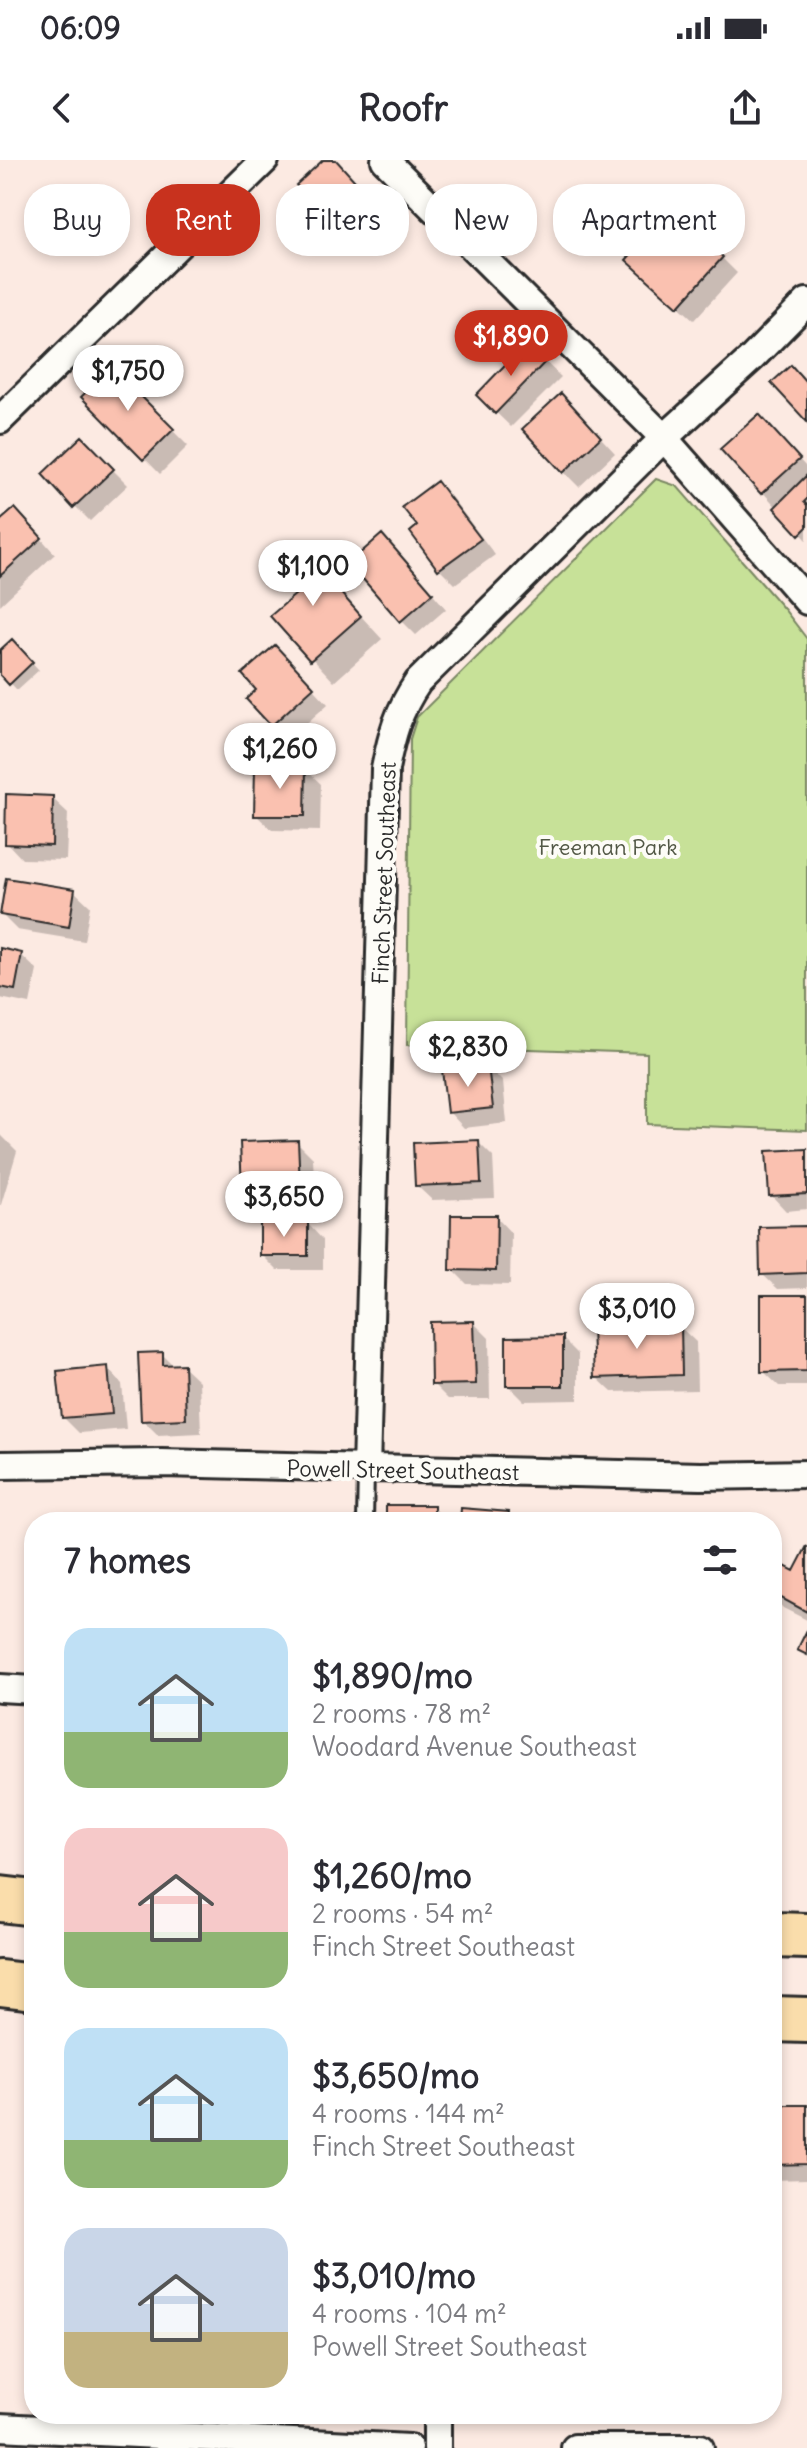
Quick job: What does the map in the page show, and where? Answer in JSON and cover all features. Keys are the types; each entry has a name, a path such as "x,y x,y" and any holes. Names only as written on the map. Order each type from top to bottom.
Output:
{"highway":[{"path":"0,1899 24,1902"},
{"path":"782,1935 807,1936"},
{"path":"0,1983 24,1986"},
{"path":"782,2019 807,2020"}],"street":[{"path":"0,420 265,160"},
{"path":"385,160 664,438 807,601"},
{"name":"Finch Street Southeast","path":"366,1470 385,769 393,729 403,705 418,682 664,438 752,358 807,302"},
{"name":"Powell Street Southeast","path":"0,1465 162,1463 701,1476 807,1474"},
{"path":"0,1688 24,1689"},
{"path":"437,2424 437,2448"},
{"path":"1,2431 409,2448"},
{"path":"575,2448 700,2448"}],"lane":[{"path":"365,1512 366,1470"}],"green space":[{"name":"Freeman Park","path":"656,479 677,486 807,639 807,1130 647,1124 647,1053 407,1045 410,739 417,717"}],"building":[{"path":"323,160 336,160 358,184 297,184"},
{"path":"630,256 723,257 678,307 626,260"},
{"path":"527,342 547,360 495,414 476,395"},
{"path":"791,365 807,383 807,422 771,383"},
{"path":"112,367 174,429 143,460 81,397"},
{"path":"561,393 601,437 563,473 522,429"},
{"path":"759,414 800,459 761,494 720,449"},
{"path":"82,436 114,469 73,508 42,474"},
{"path":"807,475 807,499 804,502 807,505 807,527 799,535 774,508"},
{"path":"437,481 481,539 438,570 410,532 417,526 402,507"},
{"path":"15,508 42,538 0,576 0,521"},
{"path":"382,534 433,593 400,622 349,563"},
{"path":"305,552 361,616 310,661 270,616 296,594 278,575"},
{"path":"12,639 33,662 9,685 0,675 0,650"},
{"path":"275,645 314,687 271,726 246,699 256,690 242,674"},
{"path":"255,766 306,767 305,816 254,816"},
{"path":"6,794 53,796 52,846 5,844"},
{"path":"6,878 75,889 69,927 0,915"},
{"path":"0,948 22,953 15,990 0,987"},
{"path":"488,1065 493,1108 447,1113 442,1070"},
{"path":"298,1140 300,1187 242,1190 240,1142"},
{"path":"479,1140 481,1183 415,1186 413,1143"},
{"path":"807,1149 807,1194 769,1196 766,1151"},
{"path":"451,1215 497,1215 496,1271 450,1270"},
{"path":"260,1222 308,1222 308,1256 260,1256"},
{"path":"807,1226 807,1273 760,1275 759,1227"},
{"path":"761,1295 807,1295 807,1371 761,1372"},
{"path":"474,1321 476,1384 431,1385 430,1322"},
{"path":"681,1325 682,1375 594,1378 592,1327"},
{"path":"563,1336 563,1386 506,1386 506,1337"},
{"path":"163,1352 163,1365 184,1364 186,1419 141,1421 138,1353"},
{"path":"108,1366 112,1414 62,1418 57,1371"},
{"path":"386,1505 434,1505 434,1512 386,1512"},
{"path":"461,1508 509,1512 461,1512"},
{"path":"807,1546 807,1612 782,1598 782,1565 794,1571"},
{"path":"807,1630 807,1655 797,1650"},
{"path":"782,2105 807,2105 807,2164 782,2165"}]}
